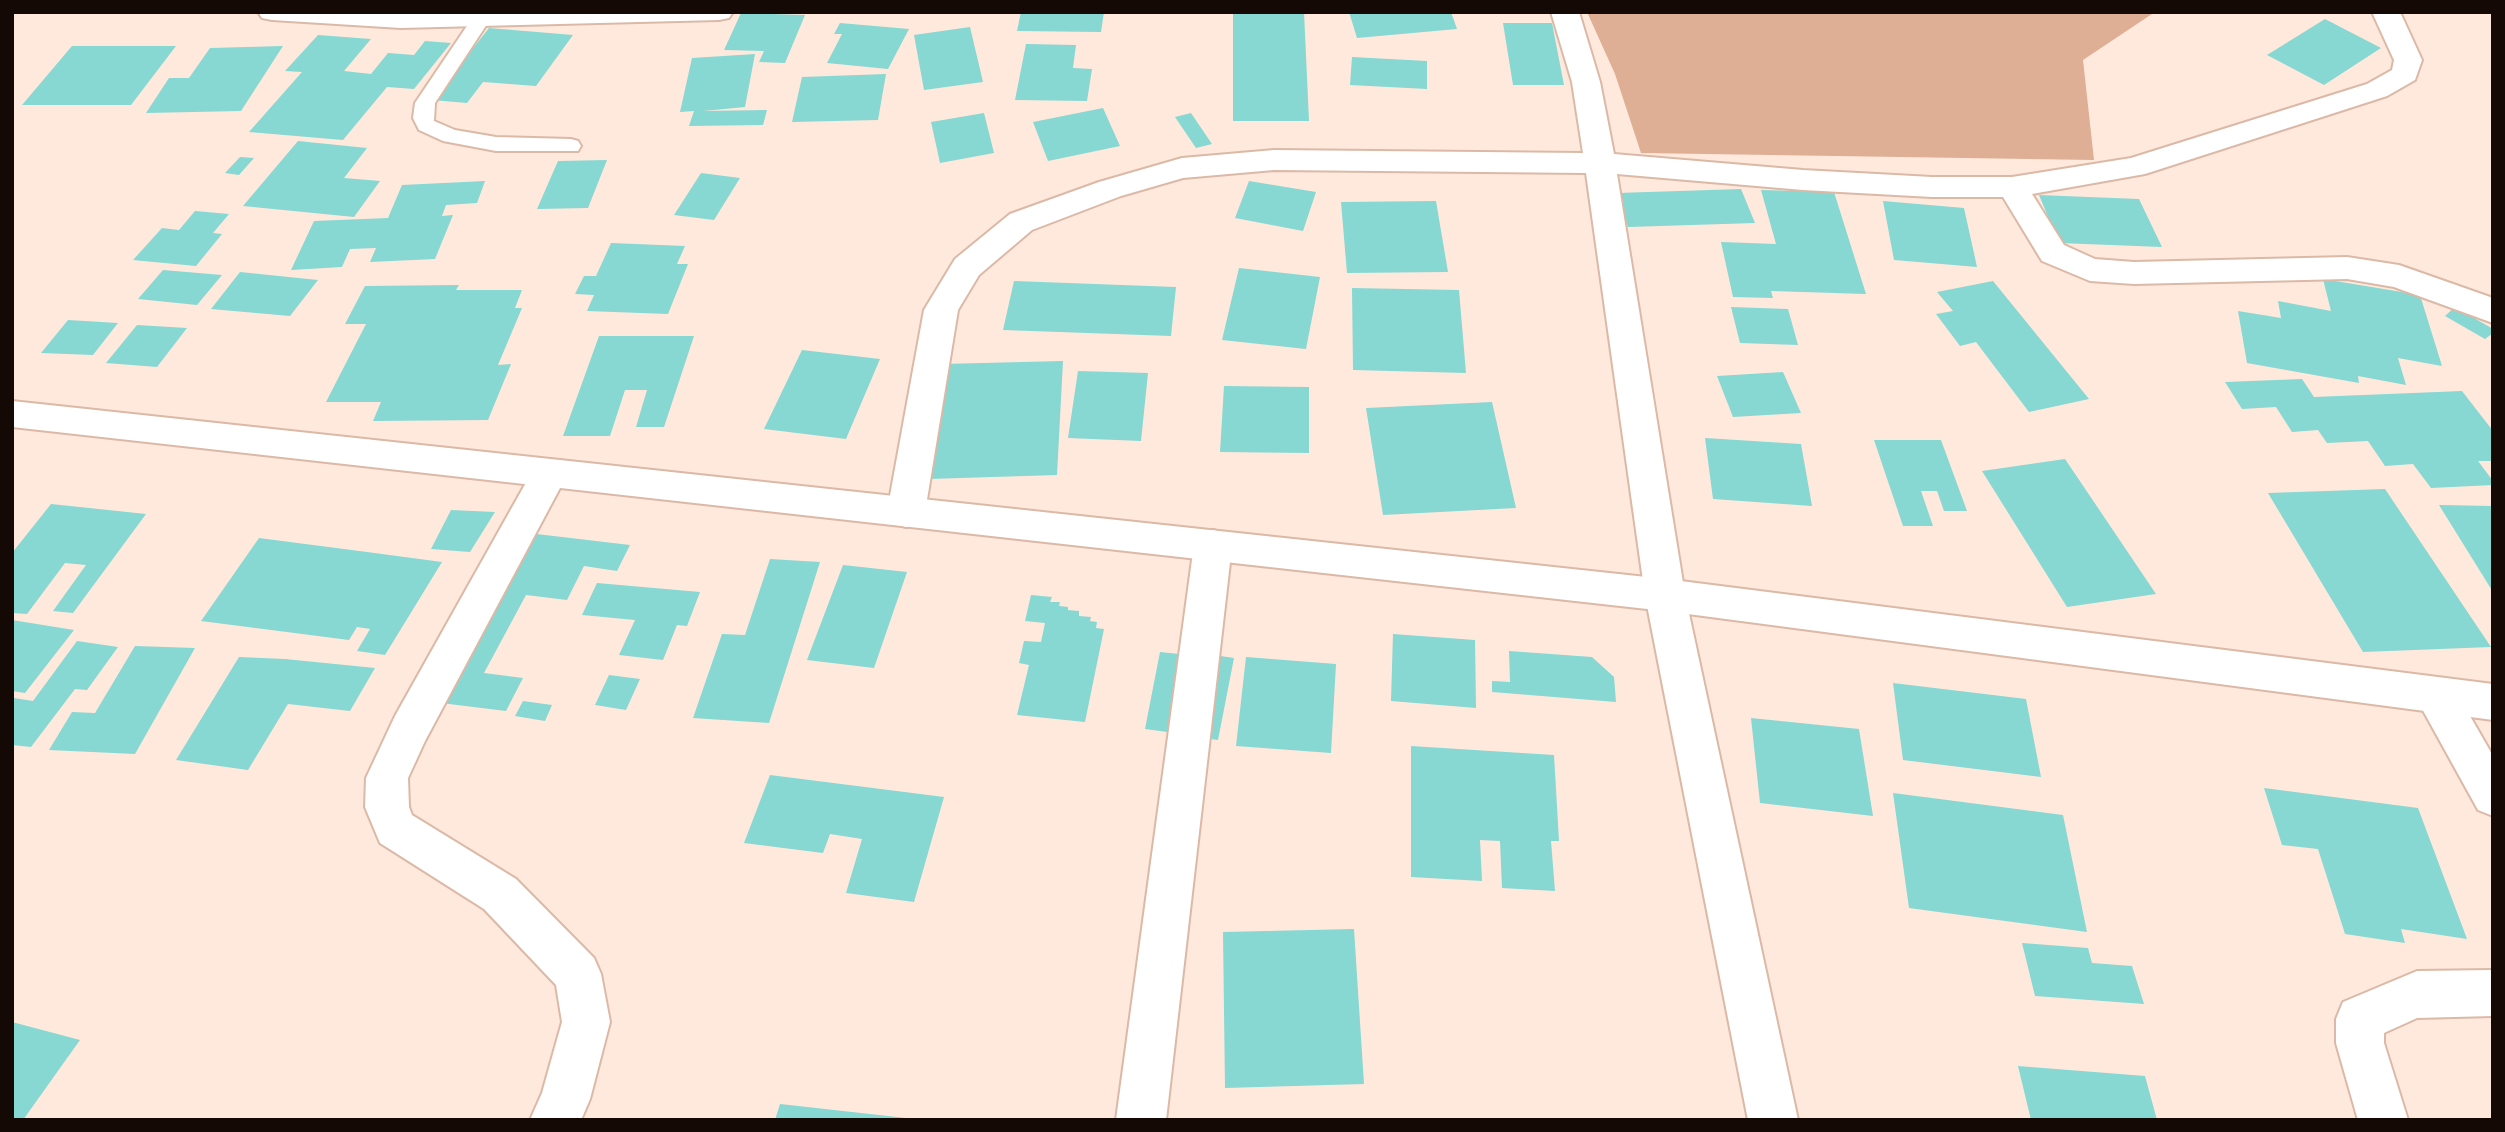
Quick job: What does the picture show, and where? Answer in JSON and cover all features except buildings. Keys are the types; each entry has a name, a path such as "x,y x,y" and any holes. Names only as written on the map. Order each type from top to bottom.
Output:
{"street":[{"path":"272,12 482,18 719,12"},
{"path":"1565,12 1586,82 1665,595 1773,1120"},
{"path":"906,512 941,310 967,267 1021,222 1110,189 1182,168 1274,160 1599,163 1803,180 1932,187 2012,187 2134,167 2377,90 2404,74 2408,60 2386,12"},
{"path":"2012,187 2053,253 2090,270 2134,273 2347,268 2399,276 2493,311"},
{"path":"12,414 1665,595 2493,702"},
{"path":"550,473 410,729 387,778 387,807 394,829 500,894 578,974 586,1022 565,1099 555,1120"},
{"path":"1141,1120 1213,545"},
{"path":"2436,696 2493,796"},
{"path":"2383,1120 2360,1043 2360,1019 2417,995 2493,993"}],"lane":[{"path":"482,18 425,103 423,118 426,125 450,136 496,144 571,146"}],"shaded area":[{"path":"1587,12 2155,12 2083,60 2094,160 1641,153 1615,74"}]}
